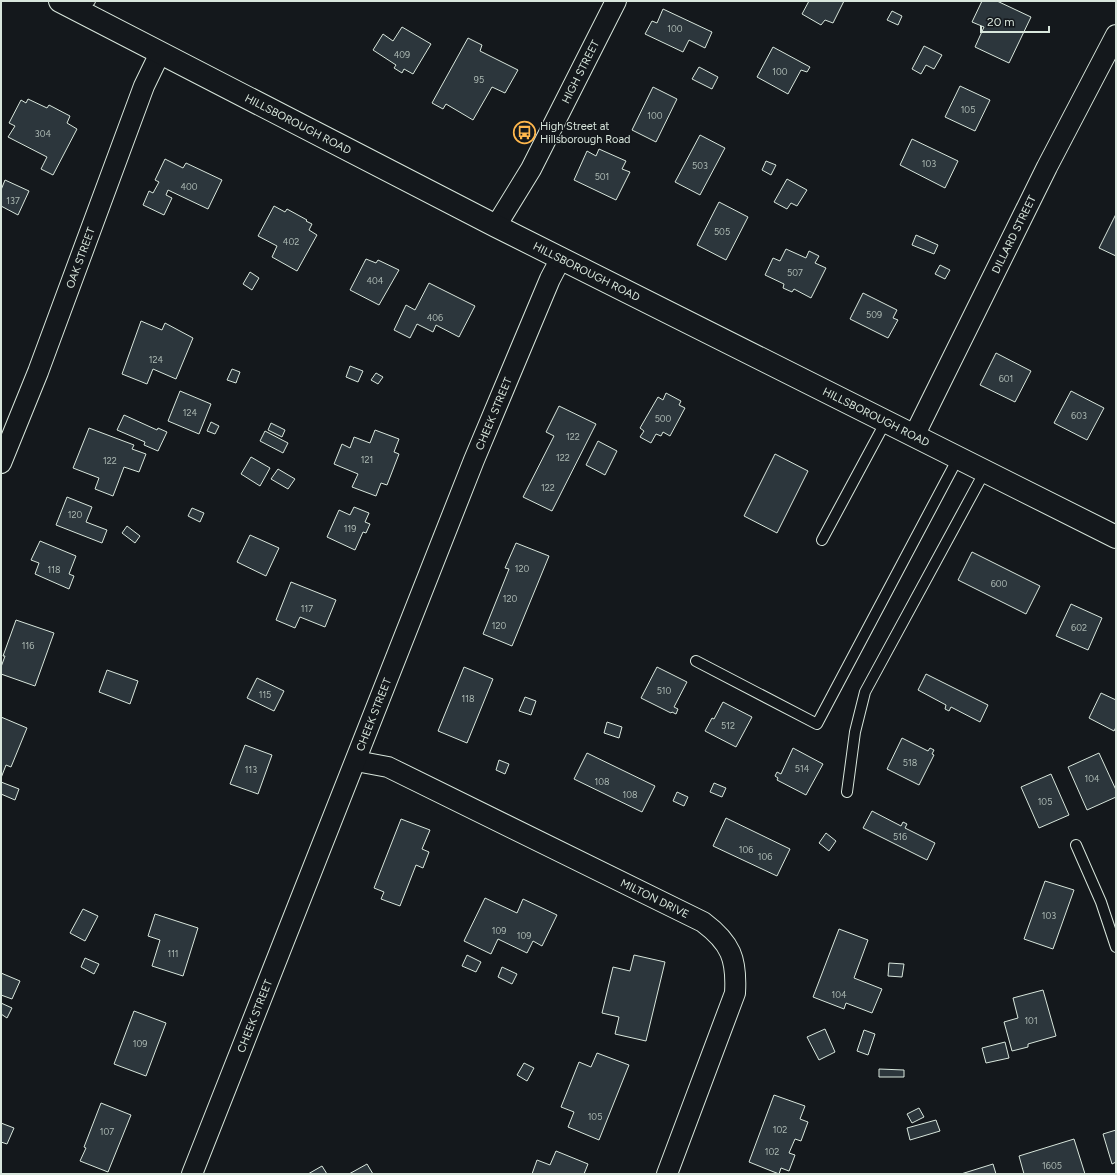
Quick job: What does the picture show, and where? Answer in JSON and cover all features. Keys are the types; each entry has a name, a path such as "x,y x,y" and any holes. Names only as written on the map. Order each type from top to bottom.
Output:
{"street":[{"name":"HILLSBOROUGH ROAD","path":"60,1 85,6 160,53 496,226 1116,537"},
{"name":"HIGH STREET","path":"496,226 531,169 616,1"},
{"name":"DILLARD STREET","path":"914,436 1047,168 1116,35"},
{"name":"OAK STREET","path":"1,463 38,372 144,86 160,53"},
{"name":"CHEEK STREET","path":"192,1174 474,460 550,279 561,258"},
{"name":"MILTON DRIVE","path":"356,761 388,767 703,922 718,933 731,952 736,970 735,993 667,1174"}],"lane":[{"path":"822,540 886,421"},
{"path":"696,661 817,724 958,458"},
{"path":"847,792 855,732 865,692 985,471"},
{"path":"1076,846 1101,902 1116,947"}],"building":[{"path":"809,1 844,1 833,23 825,20 821,25 802,14"},
{"path":"982,1 997,1 1031,17 1009,63 975,47 984,27 972,22"},
{"path":"663,9 712,32 705,48 689,40 683,52 645,34 652,21 657,23"},
{"path":"892,11 902,16 898,25 887,20"},
{"path":"402,27 431,44 413,74 404,69 402,73 394,68 396,65 373,50 383,34 393,41"},
{"path":"468,38 482,45 480,51 518,70 505,93 492,87 473,120 446,104 443,109 432,103"},
{"path":"924,46 942,55 934,69 926,65 921,74 912,69"},
{"path":"773,47 810,67 807,72 801,70 788,94 757,77"},
{"path":"699,67 718,77 712,89 692,79"},
{"path":"960,86 990,100 975,131 945,117"},
{"path":"653,87 677,99 656,142 632,130"},
{"path":"28,99 47,108 49,105 70,116 67,123 77,129 53,175 41,169 47,157 8,137 15,126 9,123 21,100 26,103"},
{"path":"700,135 725,148 700,195 675,182"},
{"path":"912,139 958,161 945,188 900,165"},
{"path":"599,149 626,161 622,169 630,172 616,200 574,180 587,151 596,156"},
{"path":"165,159 183,168 186,163 222,180 208,209 168,190 166,195 172,198 164,215 143,205 149,191 153,193 159,182 155,180"},
{"path":"766,161 776,165 771,175 762,170"},
{"path":"787,179 807,190 797,206 791,203 787,209 774,202"},
{"path":"5,180 29,191 18,215 1,206 1,190"},
{"path":"719,202 748,217 726,260 697,245"},
{"path":"274,206 285,212 287,209 307,220 306,221 312,224 309,230 317,235 297,271 272,257 277,246 258,236"},
{"path":"1116,214 1116,256 1099,248"},
{"path":"916,235 938,245 934,254 912,245"},
{"path":"786,249 806,258 809,251 819,256 815,263 826,268 811,298 794,289 792,292 783,288 784,284 765,275 773,258 780,261"},
{"path":"366,259 376,263 378,260 399,270 379,305 350,290"},
{"path":"940,265 950,270 945,279 935,274"},
{"path":"250,272 259,278 252,290 243,284"},
{"path":"429,283 475,306 459,337 436,325 433,332 417,324 410,338 394,330 406,305 415,310"},
{"path":"863,293 897,310 893,318 898,320 888,338 850,319"},
{"path":"141,321 162,330 165,323 193,338 176,379 153,369 147,384 122,374"},
{"path":"996,353 1031,371 1015,402 980,385"},
{"path":"350,366 363,371 358,382 346,377"},
{"path":"232,369 240,372 236,383 227,380"},
{"path":"376,373 383,377 378,384 371,380"},
{"path":"180,391 211,404 199,434 168,421"},
{"path":"1071,391 1104,408 1087,440 1054,423"},
{"path":"666,393 681,401 679,405 685,408 670,436 663,432 661,436 656,434 651,443 640,437 644,431 640,428 658,397 663,400"},
{"path":"559,406 596,424 552,511 523,497 554,436 546,432"},
{"path":"124,415 157,430 158,428 167,432 158,451 144,445 145,442 117,430"},
{"path":"211,422 219,426 215,434 207,431"},
{"path":"271,423 285,430 282,437 268,430"},
{"path":"89,428 134,445 132,449 146,454 139,472 124,467 113,496 95,489 99,478 73,468"},
{"path":"375,430 399,439 394,452 399,454 387,485 381,483 376,496 352,487 358,474 334,464 342,444 350,448 354,437 370,443"},
{"path":"265,431 288,443 283,453 260,441"},
{"path":"598,441 617,451 605,475 586,465"},
{"path":"775,454 808,471 777,533 744,516"},
{"path":"251,457 270,468 260,486 241,474"},
{"path":"278,469 295,479 288,489 271,479"},
{"path":"67,497 92,507 86,522 107,530 102,543 56,525"},
{"path":"354,507 369,513 365,522 370,524 366,533 363,532 355,550 327,537 339,510 350,515"},
{"path":"192,508 204,513 200,522 188,516"},
{"path":"127,526 140,536 135,543 122,533"},
{"path":"250,535 279,548 266,576 237,562"},
{"path":"40,541 76,556 69,574 74,576 69,589 35,574 39,563 31,560"},
{"path":"516,543 549,556 512,646 483,634 509,569 505,568"},
{"path":"972,552 1040,586 1026,614 958,580"},
{"path":"291,582 336,600 325,627 300,617 295,628 276,620"},
{"path":"1071,604 1102,618 1088,650 1056,636"},
{"path":"16,620 54,633 35,686 1,674 1,667 5,656 3,656"},
{"path":"464,667 493,679 467,743 438,731"},
{"path":"657,667 687,682 674,707 678,709 676,714 641,698"},
{"path":"107,670 138,681 130,704 99,692"},
{"path":"926,674 988,705 980,722 951,707 949,711 945,709 946,705 918,690"},
{"path":"257,678 284,691 274,711 247,698"},
{"path":"1101,693 1116,700 1116,727 1114,731 1089,718"},
{"path":"525,697 536,701 531,715 519,711"},
{"path":"723,702 752,717 736,747 705,731 712,718 714,719"},
{"path":"1,717 27,728 11,767 6,765 1,778"},
{"path":"607,722 622,727 619,738 604,733"},
{"path":"902,738 928,751 930,748 934,750 932,754 934,755 919,785 887,769"},
{"path":"245,745 272,755 258,794 230,784"},
{"path":"793,748 823,764 806,795 777,780 778,778 775,776 777,772 781,774"},
{"path":"587,753 655,786 642,812 574,779"},
{"path":"1099,753 1116,790 1116,797 1087,810 1068,767"},
{"path":"499,760 509,764 505,774 496,770"},
{"path":"1051,774 1069,815 1039,828 1021,787"},
{"path":"1,782 19,789 15,800 1,794"},
{"path":"714,783 726,788 722,797 710,792"},
{"path":"677,792 688,797 684,806 673,801"},
{"path":"872,811 901,826 903,822 907,824 905,828 935,843 927,860 863,828"},
{"path":"726,818 790,849 777,876 713,846"},
{"path":"401,819 430,830 422,849 429,852 423,868 416,865 400,906 381,899 384,892 374,888"},
{"path":"826,833 836,841 829,851 819,843"},
{"path":"1045,881 1074,890 1053,949 1024,939"},
{"path":"485,898 517,913 523,899 557,915 542,946 533,941 527,953 498,939 491,954 464,941"},
{"path":"83,909 98,916 85,941 70,933"},
{"path":"155,914 198,928 183,976 152,966 160,940 148,936"},
{"path":"839,929 868,940 854,978 882,989 872,1013 846,1003 844,1009 813,997"},
{"path":"467,955 481,962 476,972 462,966"},
{"path":"634,955 665,962 646,1041 615,1034 619,1017 602,1013 613,967 630,971"},
{"path":"85,958 99,964 94,974 81,967"},
{"path":"889,963 904,964 902,977 888,976"},
{"path":"502,967 517,974 512,984 498,977"},
{"path":"1,973 20,981 12,999 1,995"},
{"path":"1043,990 1056,1036 1028,1044 1028,1047 1012,1051 1004,1022 1018,1018 1013,998"},
{"path":"1,1003 12,1008 7,1018 1,1014"},
{"path":"134,1011 166,1023 146,1076 114,1064"},
{"path":"825,1029 835,1052 819,1060 807,1037"},
{"path":"864,1030 875,1034 868,1055 857,1051"},
{"path":"1005,1042 1009,1058 986,1063 982,1048"},
{"path":"597,1053 629,1065 599,1140 568,1127 574,1112 561,1107 579,1062 591,1067"},
{"path":"524,1063 534,1068 527,1081 517,1075"},
{"path":"879,1069 904,1070 904,1077 879,1077"},
{"path":"774,1095 805,1106 800,1119 808,1122 801,1141 795,1139 789,1153 795,1155 789,1171 781,1168 779,1174 749,1162"},
{"path":"101,1103 131,1115 108,1172 80,1161 86,1148 84,1147"},
{"path":"919,1108 924,1117 912,1123 907,1114"},
{"path":"936,1120 940,1131 910,1140 907,1128"},
{"path":"1,1123 14,1128 7,1144 1,1142"},
{"path":"1116,1130 1116,1162 1112,1164 1103,1134"},
{"path":"1074,1139 1085,1174 1024,1174 1019,1156"},
{"path":"556,1151 588,1164 584,1174 532,1174 537,1160 550,1165"},
{"path":"367,1164 373,1174 349,1174"},
{"path":"993,1164 996,1174 961,1174"},
{"path":"322,1166 327,1174 308,1174"}],"place":[{"name":"High Street at Hillsborough Road","path":"524,132"}]}
